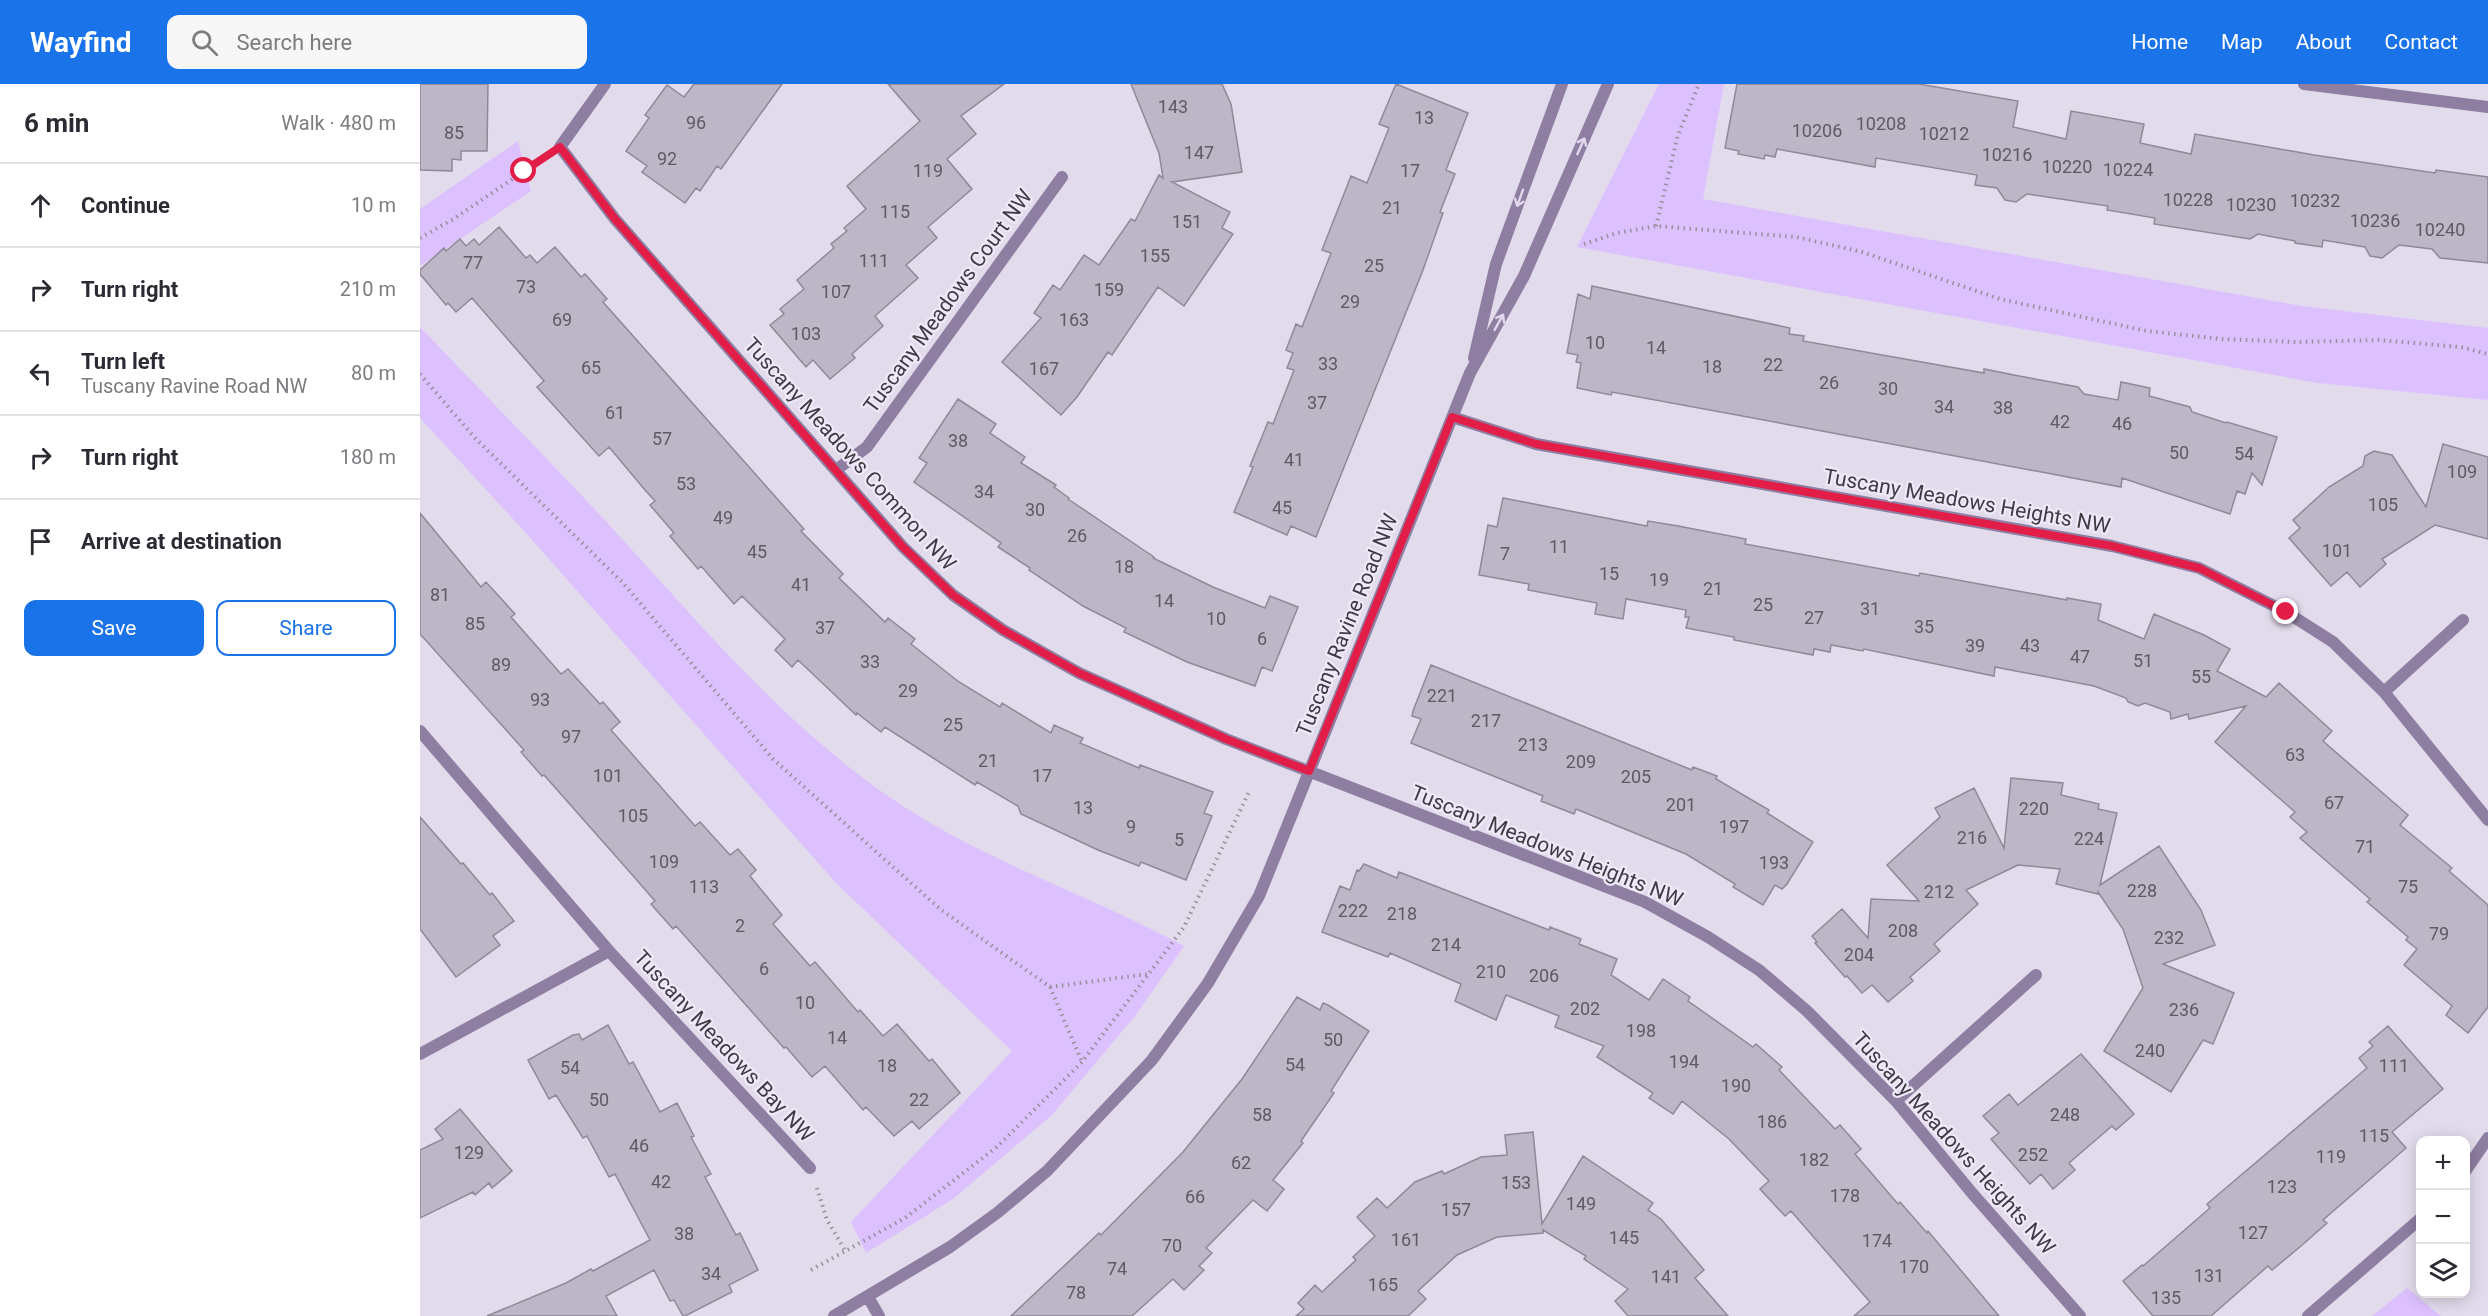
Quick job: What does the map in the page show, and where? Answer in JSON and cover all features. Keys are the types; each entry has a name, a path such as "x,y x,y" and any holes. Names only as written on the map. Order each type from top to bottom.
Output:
{"street":[{"path":"560,147 604,84"},
{"name":"Tuscany Ravine Road NW","path":"1470,374 1496,264 1562,84"},
{"name":"Tuscany Ravine Road NW","path":"834,1316 950,1247 997,1213 1068,1151 1152,1060 1208,983 1259,896 1470,374 1524,276 1608,84"},
{"path":"2304,84 2488,107"},
{"name":"Tuscany Meadows Common NW","path":"560,147 615,219 903,547 953,595 1003,630 1079,673 1226,739 1309,771"},
{"name":"Tuscany Meadows Court NW","path":"836,470 867,447 1062,177"},
{"name":"Tuscany Meadows Heights NW","path":"1452,417 1536,444 2112,546 2199,568 2286,612 2333,642 2384,692 2488,820"},
{"path":"2384,692 2463,620"},
{"name":"Tuscany Meadows Bay NW","path":"420,731 609,951 810,1168"},
{"name":"Tuscany Meadows Heights NW","path":"1309,771 1645,902 1708,937 1759,970 1808,1011 1896,1101 1972,1193 2080,1316"},
{"path":"420,1054 609,951"},
{"path":"1896,1101 2036,975"},
{"path":"2470,1164 2488,1138"},
{"path":"2308,1316 2416,1223"},
{"path":"868,1297 879,1316"}],"path":[{"path":"1656,226 1677,135 1699,84"},
{"path":"420,238 455,218 560,147"},
{"path":"1584,244 1617,233 1656,226 1796,237 1862,252 2000,299 2147,331 2244,340 2379,340 2461,347 2488,354"},
{"path":"420,374 474,437 623,583 773,759 940,909 1050,987 1082,1062"},
{"path":"811,1270 904,1218 998,1146 1082,1062 1184,927 1250,790"},
{"path":"1050,987 1148,974"},
{"path":"810,1168 827,1220 846,1252"}],"shaded area":[{"path":"1659,84 1724,84 1703,199 2302,306 2488,328 2488,400 2318,383 1577,247"},
{"path":"518,141 531,191 420,266 420,209"},
{"path":"420,327 742,669 810,735 847,765 885,794 957,838 1184,946 1135,1016 1052,1115 953,1199 866,1253 851,1222 1012,1051 836,883 525,532 420,418"},
{"path":"2407,1288 2416,1298 2419,1298 2441,1316 2372,1316"}],"building":[{"path":"420,84 488,84 487,151 461,151 461,160 452,159 452,171 420,170"},
{"path":"694,84 782,84 721,169 717,166 700,191 696,188 685,203 642,172 647,166 626,151 649,118 645,115 667,85 684,97"},
{"path":"888,84 1004,84 961,116 976,134 947,159 972,189 928,227 937,238 906,265 918,278 875,316 883,326 852,354 855,358 830,379 813,360 806,367 770,325 784,314 780,309 804,289 797,280 834,248 831,244 847,231 844,228 866,209 847,186 920,121"},
{"path":"1131,84 1222,84 1231,104 1242,172 1172,182 1230,212 1222,228 1233,234 1184,306 1158,287 1112,355 1108,352 1077,397 1061,415 1002,362 1041,318 1034,313 1053,285 1060,290 1084,255 1099,265 1131,219 1135,221 1159,175 1163,178 1159,153"},
{"path":"1396,84 1468,113 1446,170 1455,174 1440,212 1443,213 1423,270 1316,537 1291,526 1287,535 1234,512 1253,467 1250,466 1268,422 1273,424 1294,370 1287,368 1293,353 1286,350 1296,324 1302,327 1331,253 1322,250 1351,176 1367,183 1389,128 1379,124"},
{"path":"1737,84 1919,84 2018,101 2013,127 2066,139 2071,111 2144,124 2140,143 2191,154 2195,134 2435,173 2436,170 2488,177 2488,263 2440,258 2432,249 2399,245 2382,258 2370,256 2365,247 2323,240 2322,247 2258,234 2250,239 2154,224 2155,218 2107,210 2108,206 2027,194 2016,202 2005,200 1997,188 1975,185 1977,175 1876,158 1875,167 1777,149 1775,157 1765,155 1764,159 1738,154 1739,151 1725,148"},
{"path":"499,227 526,258 530,255 537,263 555,247 581,277 585,274 607,299 603,302 804,529 801,531 843,574 839,578 885,622 888,618 915,639 911,644 959,682 1000,707 1002,703 1051,733 1054,725 1083,738 1080,743 1139,768 1140,765 1213,792 1204,813 1212,816 1186,880 1141,862 1139,866 1098,850 1021,814 1018,806 977,782 975,785 885,727 881,732 857,713 856,715 798,660 792,667 775,650 785,639 742,596 734,604 701,566 698,569 670,536 674,533 650,505 655,501 609,447 599,456 537,387 544,381 472,298 456,312 448,303 446,305 420,274 420,270 444,248 446,251 460,239 466,246 474,239 479,245"},
{"path":"1592,286 1790,328 1789,334 1804,336 1803,341 1984,373 1984,369 2078,387 2084,394 2118,400 2121,382 2150,388 2149,396 2190,407 2192,412 2226,423 2277,437 2262,485 2252,473 2245,494 2237,491 2230,514 2122,478 2121,487 1612,392 1611,395 1577,388 1581,363 1576,362 1578,355 1567,353 1578,294 1590,299"},
{"path":"958,399 996,424 990,433 1025,457 1021,463 1056,485 1054,487 1068,499 1153,558 1213,587 1265,608 1270,596 1298,607 1272,671 1262,667 1255,686 1187,662 1124,632 1126,628 1083,606 1029,570 1030,568 998,547 1001,543 914,482 927,463 919,458"},
{"path":"2443,444 2488,457 2488,539 2435,525 2382,559 2386,564 2360,587 2347,572 2331,586 2289,538 2300,528 2293,520 2329,487 2363,466 2365,456 2374,451 2392,455 2426,507"},
{"path":"1503,498 1647,526 1648,521 1678,526 1746,539 1745,544 1919,576 1920,573 2101,604 2098,620 2144,639 2154,614 2204,635 2230,649 2217,671 2266,697 2279,683 2332,731 2323,741 2408,815 2400,825 2452,868 2449,871 2488,905 2488,1007 2468,1033 2446,1015 2452,1006 2404,965 2417,949 2406,940 2408,937 2367,902 2370,899 2300,838 2307,832 2290,817 2295,812 2215,742 2246,706 2189,719 2188,714 2171,719 2170,712 2145,703 2138,706 2128,702 2126,698 2094,686 1995,667 1994,676 1864,649 1863,651 1831,645 1830,652 1814,649 1813,655 1734,640 1734,637 1686,628 1689,617 1685,617 1686,610 1626,599 1623,619 1595,614 1597,603 1528,590 1529,584 1479,575 1488,525 1497,527"},
{"path":"420,513 481,587 486,582 515,614 511,617 561,674 568,669 600,704 603,702 620,722 611,730 695,826 700,822 730,855 738,849 756,870 750,876 782,915 773,924 810,966 815,962 858,1012 860,1010 883,1036 897,1024 929,1061 932,1059 960,1093 919,1129 912,1121 894,1136 866,1107 863,1110 825,1066 812,1077 676,926 673,929 651,904 655,901 544,775 542,776 521,752 524,750 420,634"},
{"path":"1431,665 1692,770 1693,767 1717,776 1716,779 1769,810 1767,813 1813,842 1787,884 1782,889 1775,885 1763,905 1733,887 1735,884 1686,854 1576,809 1574,814 1541,801 1543,796 1411,743 1421,719 1412,716 1413,711"},
{"path":"2011,778 2063,783 2061,795 2099,804 2098,809 2117,813 2100,885 2159,846 2201,910 2215,945 2163,964 2234,993 2213,1044 2203,1040 2171,1092 2104,1051 2143,988 2123,929 2098,892 2098,894 2056,884 2060,869 2018,865 1966,890 1978,904 1934,944 1940,951 1910,977 1913,981 1888,1002 1872,985 1862,993 1815,943 1817,942 1812,936 1842,909 1868,938 1871,899 1919,901 1887,865 1940,817 1935,808 1974,788 2004,848"},
{"path":"420,817 490,895 492,893 514,921 493,936 500,945 456,977 420,929"},
{"path":"1364,864 1397,878 1399,872 1549,930 1550,927 1581,939 1579,944 1617,959 1611,975 1649,1000 1663,979 1690,997 1688,1001 1753,1047 1756,1044 1782,1067 1779,1070 1835,1129 1840,1125 1861,1149 1855,1154 1898,1204 1900,1202 1927,1233 1928,1231 1999,1316 1854,1316 1870,1302 1791,1211 1785,1216 1760,1189 1769,1181 1729,1139 1682,1101 1673,1114 1649,1098 1653,1093 1597,1057 1604,1046 1555,1027 1559,1016 1506,995 1496,1020 1455,1001 1461,984 1390,953 1388,957 1322,932 1340,886 1350,890 1357,870 1359,871"},
{"path":"1297,997 1320,1010 1323,1003 1328,1005 1369,1031 1331,1091 1334,1093 1301,1141 1303,1143 1273,1180 1284,1189 1267,1211 1253,1200 1206,1248 1212,1253 1199,1266 1204,1270 1184,1290 1173,1279 1132,1316 1011,1316 1099,1233 1101,1235 1183,1152 1242,1079"},
{"path":"608,1025 629,1064 633,1062 660,1112 677,1103 694,1136 691,1137 711,1174 705,1177 736,1235 740,1233 758,1270 729,1285 732,1292 685,1316 674,1300 670,1301 654,1270 606,1296 617,1316 487,1316 566,1283 591,1269 593,1271 650,1240 615,1174 609,1177 587,1136 583,1138 556,1095 549,1099 528,1060 573,1035 579,1034 582,1040"},
{"path":"2388,1026 2443,1089 2392,1132 2406,1148 2323,1220 2327,1223 2301,1246 2272,1270 2268,1266 2211,1316 2153,1316 2123,1281 2210,1208 2207,1204 2367,1068 2359,1058 2373,1046 2369,1042"},
{"path":"2081,1054 2134,1114 2116,1130 2112,1126 2069,1163 2075,1170 2053,1189 2041,1174 2030,1184 1991,1139 1999,1133 1983,1116 2009,1094 2018,1105"},
{"path":"460,1109 512,1171 492,1188 489,1183 475,1195 473,1192 420,1218 420,1150 443,1139 435,1129"},
{"path":"1533,1132 1542,1224 1583,1156 1653,1203 1648,1210 1661,1219 1704,1270 1695,1278 1728,1316 1628,1316 1615,1301 1628,1289 1584,1259 1586,1256 1543,1230 1543,1233 1497,1237 1457,1255 1418,1291 1426,1299 1408,1316 1296,1316 1304,1309 1298,1303 1315,1285 1322,1292 1356,1260 1353,1257 1375,1236 1357,1217 1377,1198 1387,1208 1415,1182 1442,1171 1444,1174 1481,1157 1507,1155 1505,1135"}],"route":[{"path":"524,171 560,147 615,219 903,547 953,595 1003,630 1079,673 1226,739 1309,771 1452,417 1536,444 2112,546 2199,568 2286,612"}]}
